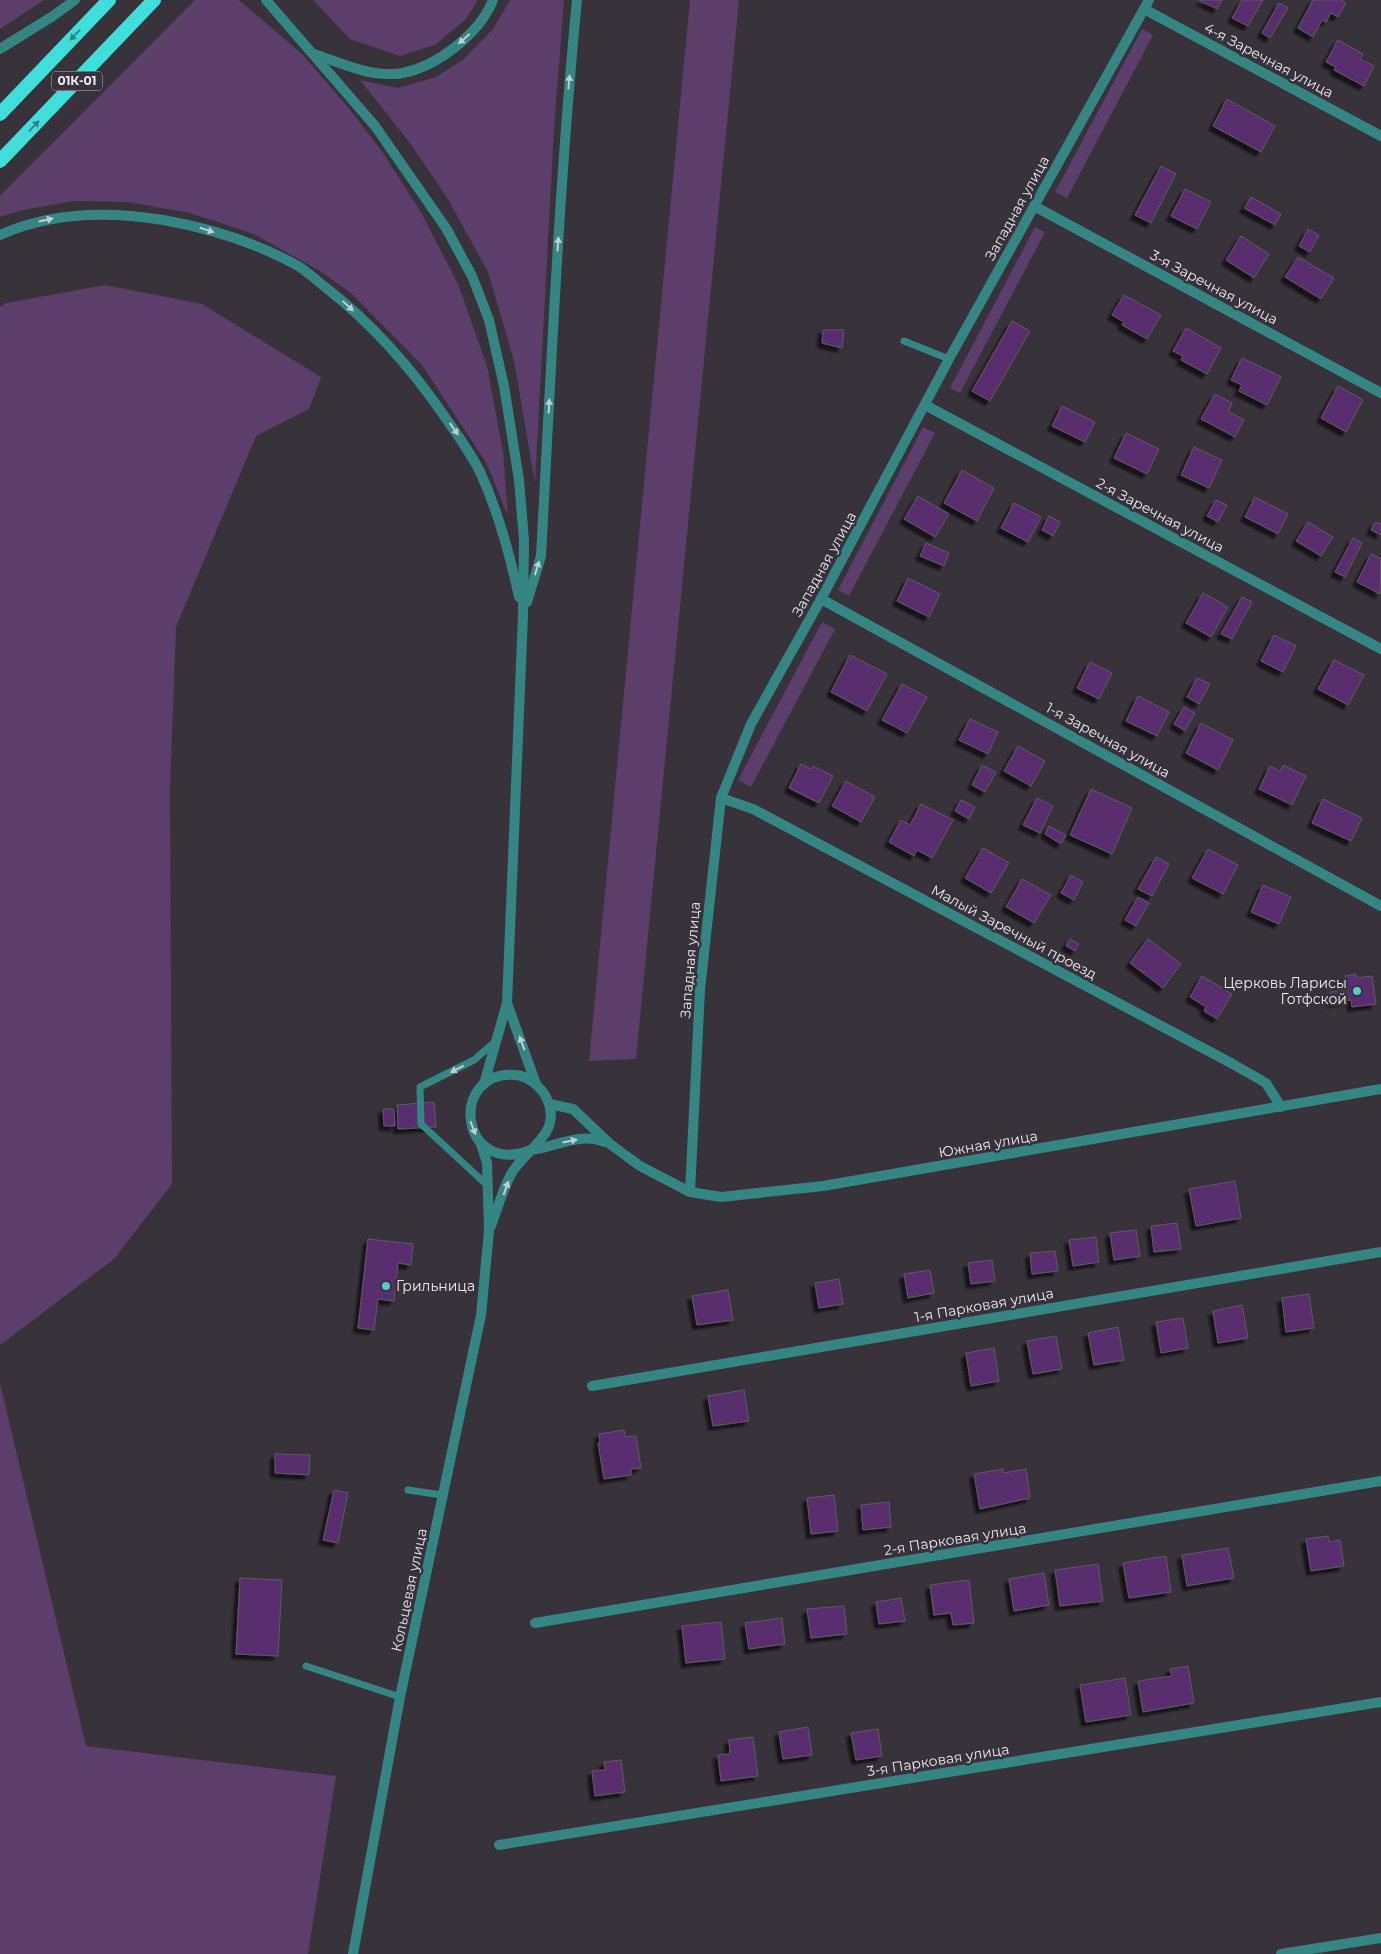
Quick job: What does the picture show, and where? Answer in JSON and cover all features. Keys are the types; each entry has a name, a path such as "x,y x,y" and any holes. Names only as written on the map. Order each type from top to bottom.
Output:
{"highway":[{"name":"01К-01","path":"0,114 109,0"},
{"name":"01К-01","path":"0,161 154,0"}],"street":[{"path":"0,49 75,0"},
{"path":"313,53 369,72 403,73 438,59 468,36 488,11 492,0"},
{"path":"523,615 541,556 557,248 577,0"},
{"path":"269,3 375,126 446,228 472,276 489,320 504,386 519,480 524,540 523,615 507,1003 484,1084"},
{"name":"4-я Заречная улица","path":"1147,4 1381,136"},
{"name":"Западная улица","path":"690,1192 700,990 721,798 751,724 949,359 1147,4"},
{"name":"3-я Заречная улица","path":"1034,206 1381,393"},
{"path":"0,235 20,226 71,215 128,214 187,224 242,241 299,267 346,303 387,344 427,390 459,436 480,472 496,511 510,558 523,615"},
{"name":"2-я Заречная улица","path":"925,405 1381,649"},
{"name":"1-я Заречная улица","path":"821,598 1381,906"},
{"name":"Малый Заречный проезд","path":"721,798 753,809 1231,1063 1266,1083 1281,1107"},
{"path":"507,1003 536,1084"},
{"path":"489,1231 510,1176 531,1150 541,1142 548,1130 551,1117 549,1104 543,1091 536,1084 520,1076 495,1077 484,1084 475,1094 470,1107 470,1120 473,1133 481,1144 492,1152 518,1155 531,1150 579,1139 596,1138 610,1144"},
{"name":"Южная улица","path":"549,1104 572,1109 610,1144 640,1166 690,1192 722,1196 823,1186 1381,1089"},
{"path":"481,1144 487,1163 489,1231"},
{"name":"Кольцевая улица","path":"353,1954 400,1697 481,1315 489,1231"},
{"name":"1-я Парковая улица","path":"592,1386 1381,1252"},
{"name":"2-я Парковая улица","path":"534,1623 1381,1481"},
{"name":"3-я Парковая улица","path":"499,1844 1381,1702"},
{"path":"1281,1954 1381,1938"}],"lane":[{"path":"904,341 949,359"},
{"path":"488,1186 421,1124 420,1088 474,1060 496,1041"},
{"path":"408,1490 442,1495"},
{"path":"306,1666 400,1697"}],"shaded area":[{"path":"0,0 44,0 0,29"},
{"path":"195,0 239,0 302,54 347,106 383,153 422,214 458,284 487,366 503,452 508,516 487,464 422,365 351,293 320,271 254,234 190,213 128,202 74,201 23,210 0,217 0,196"},
{"path":"313,0 478,0 466,19 435,45 400,56 350,39"},
{"path":"510,0 564,0 554,129 535,483 514,361 488,272 448,199 410,143 360,80 398,88 436,77 464,59 493,29"},
{"path":"690,0 739,0 636,1059 589,1061"},
{"path":"1142,29 1153,35 1067,198 1055,192"},
{"path":"1035,227 1045,232 960,393 950,388"},
{"path":"105,285 202,304 321,377 309,409 256,436 176,627 170,789 172,1184 114,1259 0,1345 0,307 7,303"},
{"path":"923,427 935,433 849,596 838,590"},
{"path":"822,622 835,629 751,787 738,780"},
{"path":"0,1383 86,1746 336,1776 308,1954 0,1954"}],"building":[{"path":"1199,0 1222,0 1217,9"},
{"path":"1242,0 1263,0 1248,26 1232,18"},
{"path":"1313,0 1341,0 1346,3 1338,17 1331,13 1326,22 1322,20 1313,37 1298,28"},
{"path":"1279,3 1288,8 1270,38 1262,33"},
{"path":"1338,40 1363,54 1360,59 1374,66 1364,86 1334,70 1336,67 1326,62"},
{"path":"1227,99 1275,126 1261,152 1213,126"},
{"path":"1161,166 1176,174 1151,223 1135,215"},
{"path":"1185,189 1211,202 1197,229 1171,216"},
{"path":"1251,197 1281,214 1275,225 1244,208"},
{"path":"1308,229 1319,235 1310,252 1299,246"},
{"path":"1241,236 1269,254 1254,278 1226,260"},
{"path":"1298,257 1334,278 1321,299 1285,277"},
{"path":"1124,295 1161,315 1147,339 1122,325 1124,322 1112,315"},
{"path":"1012,321 1030,331 990,401 972,391"},
{"path":"1186,328 1221,348 1207,374 1181,360 1183,356 1173,351"},
{"path":"823,330 844,330 842,348 822,343"},
{"path":"1242,358 1281,377 1267,405 1239,391 1242,385 1231,380"},
{"path":"1338,386 1363,400 1346,432 1321,418"},
{"path":"1215,394 1232,403 1228,411 1244,420 1235,437 1201,419"},
{"path":"1062,406 1095,422 1085,442 1052,426"},
{"path":"1126,433 1159,449 1147,474 1114,458"},
{"path":"1194,447 1222,460 1209,488 1181,475"},
{"path":"962,470 994,488 977,521 944,503"},
{"path":"918,496 949,514 935,537 904,519"},
{"path":"1255,497 1288,514 1278,534 1245,517"},
{"path":"1216,500 1227,505 1218,522 1207,516"},
{"path":"1014,503 1041,517 1028,542 1001,528"},
{"path":"1049,516 1060,522 1053,536 1042,530"},
{"path":"1308,522 1333,537 1321,556 1296,541"},
{"path":"1375,522 1381,524 1381,535 1371,530"},
{"path":"1353,538 1362,543 1345,577 1335,572"},
{"path":"926,543 949,553 944,566 920,556"},
{"path":"1371,554 1381,559 1380,594 1357,582"},
{"path":"908,578 940,594 929,617 897,601"},
{"path":"1203,593 1228,607 1211,637 1186,623"},
{"path":"1242,597 1252,602 1232,639 1221,634"},
{"path":"1274,635 1296,646 1283,672 1261,661"},
{"path":"850,655 887,674 867,711 831,692"},
{"path":"1334,660 1364,675 1348,705 1318,689"},
{"path":"1090,662 1112,673 1099,699 1077,688"},
{"path":"1197,678 1210,684 1199,704 1187,697"},
{"path":"902,684 927,697 907,733 882,720"},
{"path":"1138,696 1169,712 1157,736 1126,721"},
{"path":"1184,707 1195,713 1185,731 1174,724"},
{"path":"970,719 998,732 988,754 959,740"},
{"path":"1201,723 1233,740 1218,770 1186,753"},
{"path":"1018,746 1045,761 1031,786 1004,771"},
{"path":"801,764 811,769 813,766 833,776 819,803 789,788"},
{"path":"982,765 996,772 985,792 972,785"},
{"path":"1283,765 1306,776 1292,805 1259,789 1270,766 1280,771"},
{"path":"846,781 875,797 861,822 832,806"},
{"path":"1091,789 1132,808 1112,854 1070,835"},
{"path":"1037,798 1053,806 1040,833 1023,825"},
{"path":"1323,799 1362,818 1351,841 1312,823"},
{"path":"961,800 975,807 969,819 955,811"},
{"path":"921,804 953,820 932,858 917,850 914,856 889,842 901,820 910,825"},
{"path":"1049,826 1066,835 1061,844 1045,834"},
{"path":"983,848 1009,863 991,893 965,878"},
{"path":"1208,849 1238,865 1223,894 1192,878"},
{"path":"1156,857 1169,864 1152,896 1138,889"},
{"path":"1071,875 1083,882 1074,900 1061,893"},
{"path":"1022,879 1051,895 1034,923 1006,907"},
{"path":"1263,885 1291,897 1279,924 1251,912"},
{"path":"1138,897 1149,903 1136,926 1125,920"},
{"path":"1070,939 1079,944 1075,951 1066,946"},
{"path":"1148,939 1181,964 1163,988 1130,963"},
{"name":"Церковь Ларисы Готфской","path":"1356,974 1357,978 1372,976 1376,1004 1352,1007 1351,1000 1332,1003 1330,992 1347,990 1345,976"},
{"path":"1202,976 1232,994 1217,1019 1204,1011 1206,1007 1190,997"},
{"path":"434,1102 436,1127 398,1129 397,1105"},
{"path":"383,1109 394,1109 395,1126 384,1126"},
{"path":"1235,1181 1241,1218 1196,1226 1189,1189"},
{"path":"1177,1223 1181,1249 1154,1252 1151,1226"},
{"path":"1136,1230 1140,1256 1114,1260 1110,1233"},
{"path":"1096,1237 1099,1262 1073,1266 1069,1240"},
{"path":"368,1239 413,1244 411,1265 398,1263 394,1301 378,1299 374,1330 358,1328"},
{"path":"1055,1251 1058,1271 1032,1274 1030,1253"},
{"path":"992,1260 995,1281 971,1284 968,1263"},
{"path":"930,1270 934,1293 908,1298 904,1274"},
{"path":"839,1279 843,1304 819,1308 815,1283"},
{"path":"728,1290 733,1320 697,1325 692,1296"},
{"path":"1309,1294 1314,1328 1286,1332 1282,1298"},
{"path":"1242,1305 1248,1338 1218,1343 1213,1311"},
{"path":"1183,1318 1188,1348 1161,1353 1156,1322"},
{"path":"1118,1327 1124,1360 1094,1365 1088,1333"},
{"path":"1056,1336 1062,1369 1033,1374 1027,1341"},
{"path":"994,1348 999,1381 971,1386 966,1353"},
{"path":"744,1390 749,1421 713,1426 708,1396"},
{"path":"624,1430 625,1437 636,1436 641,1468 631,1469 631,1475 604,1479 598,1443 600,1442 599,1434"},
{"path":"275,1454 310,1455 309,1475 275,1473"},
{"path":"1003,1469 1004,1473 1026,1469 1030,1498 980,1509 974,1474"},
{"path":"334,1490 348,1493 338,1543 323,1540"},
{"path":"834,1495 838,1531 811,1534 807,1498"},
{"path":"889,1502 891,1527 863,1530 861,1505"},
{"path":"1328,1536 1329,1542 1340,1540 1344,1566 1311,1571 1306,1539"},
{"path":"1228,1548 1234,1578 1187,1586 1182,1555"},
{"path":"1166,1556 1171,1592 1129,1598 1123,1563"},
{"path":"1098,1564 1103,1601 1060,1606 1055,1570"},
{"path":"1044,1573 1049,1605 1014,1611 1009,1579"},
{"path":"240,1578 282,1580 278,1656 236,1654"},
{"path":"969,1580 974,1623 953,1625 951,1613 934,1615 930,1585"},
{"path":"901,1598 905,1621 879,1624 876,1602"},
{"path":"844,1606 847,1634 811,1638 807,1609"},
{"path":"782,1618 785,1644 749,1649 745,1623"},
{"path":"721,1622 725,1659 686,1663 682,1626"},
{"path":"1188,1666 1194,1703 1143,1712 1138,1681 1172,1676 1170,1669"},
{"path":"1125,1678 1131,1715 1086,1722 1080,1685"},
{"path":"808,1727 812,1755 783,1759 779,1732"},
{"path":"878,1729 882,1756 856,1760 851,1733"},
{"path":"753,1737 758,1776 721,1781 718,1755 730,1754 729,1740"},
{"path":"621,1760 625,1792 595,1796 592,1771 605,1770 604,1762"}],"place":[{"name":"Церковь Ларисы Готфской","path":"1357,991"},
{"name":"Грильница","path":"386,1286"}]}
